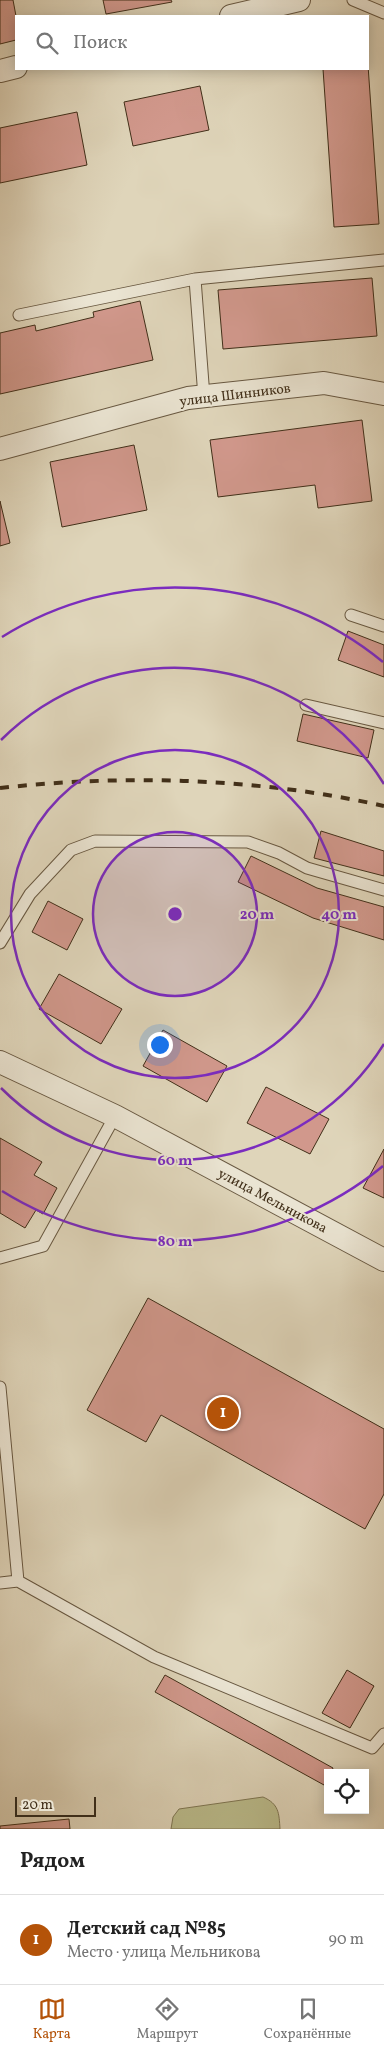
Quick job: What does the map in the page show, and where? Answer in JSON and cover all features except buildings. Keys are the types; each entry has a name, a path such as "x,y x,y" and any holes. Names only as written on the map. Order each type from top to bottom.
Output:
{"street":[{"path":"235,15 299,0"},
{"path":"0,71 15,67"},
{"name":"улица Шинников","path":"0,449 188,398 324,383 384,394"},
{"name":"улица Мельникова","path":"0,1062 115,1116 384,1260"}],"lane":[{"path":"353,0 384,13"},
{"path":"19,315 195,279 384,260"},
{"path":"195,279 204,396"},
{"path":"351,615 384,626"},
{"path":"306,705 384,723"},
{"path":"0,943 30,894 71,850 95,841 248,842 279,853 307,868 384,890"},
{"path":"0,1258 43,1246 115,1116"},
{"path":"0,1387 18,1581"},
{"path":"0,1583 18,1581 163,1660 372,1748 384,1734"}],"green space":[{"path":"263,1797 275,1806 280,1829 171,1829 173,1817 179,1809"}],"railway":[{"path":"0,788 96,781 193,781 289,789 384,806"}],"place":[{"name":"Детский сад №85","path":"223,1413"}]}
